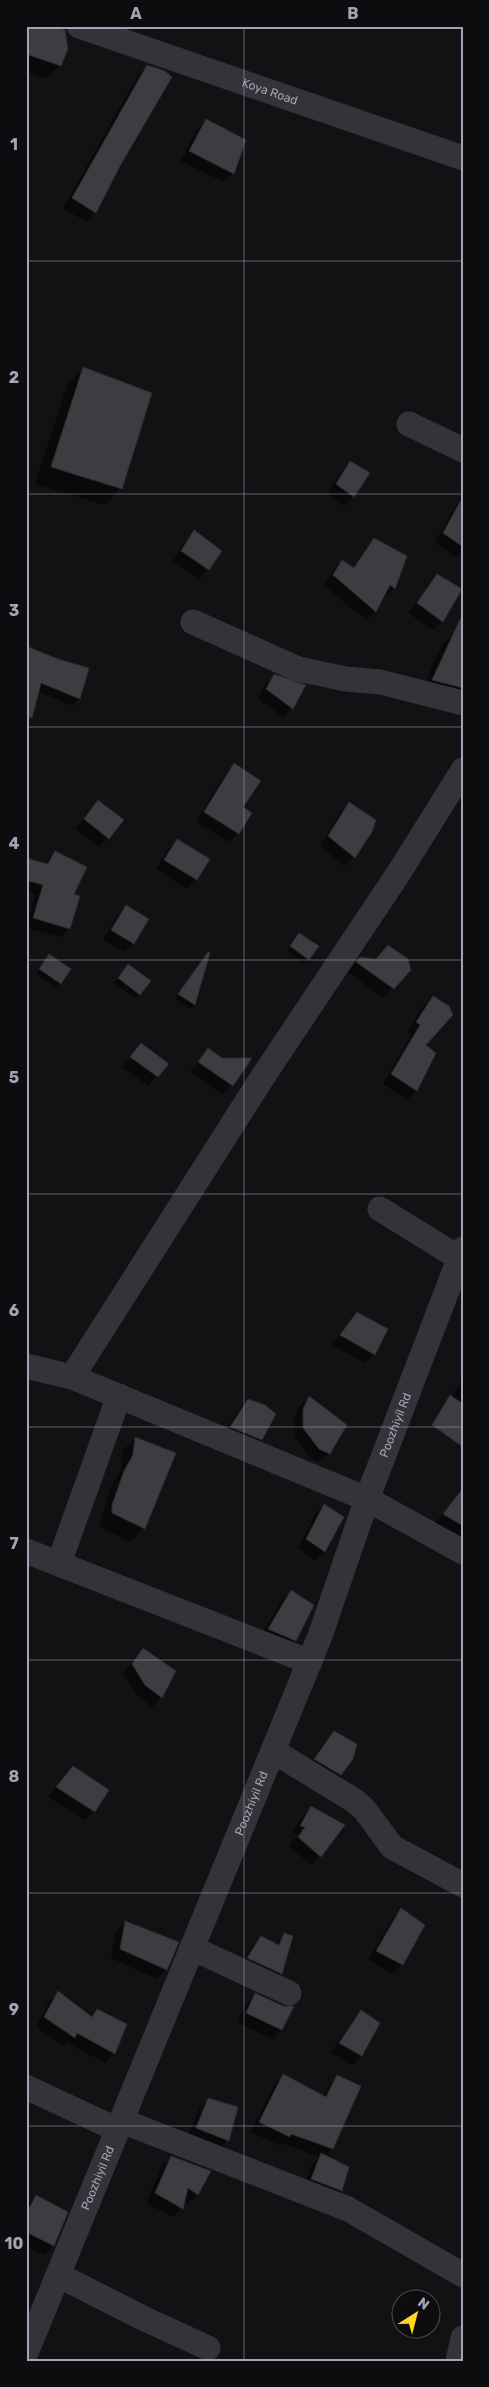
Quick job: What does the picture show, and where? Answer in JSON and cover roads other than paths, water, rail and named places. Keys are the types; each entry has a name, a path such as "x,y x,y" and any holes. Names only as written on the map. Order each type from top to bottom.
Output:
{"street":[{"name":"Koya Road","path":"79,26 463,158"},
{"path":"408,424 463,450"},
{"path":"193,622 298,669 346,679 380,682 463,703"},
{"path":"72,1377 262,1078 400,871 463,770"},
{"path":"380,1208 461,1254"},
{"name":"Poozhiyil Rd","path":"26,2353 31,2326 58,2275 310,1662 367,1499 461,1254"},
{"path":"26,1366 72,1377 367,1499 463,1552"},
{"path":"59,1563 119,1396"},
{"path":"26,1551 310,1662"},
{"path":"273,1751 355,1801 365,1810 392,1847 463,1885"},
{"path":"192,1948 289,1993"},
{"path":"26,2087 120,2126 348,2209 463,2276"},
{"path":"58,2275 145,2320 208,2348"},
{"path":"458,2361 463,2338"}]}
